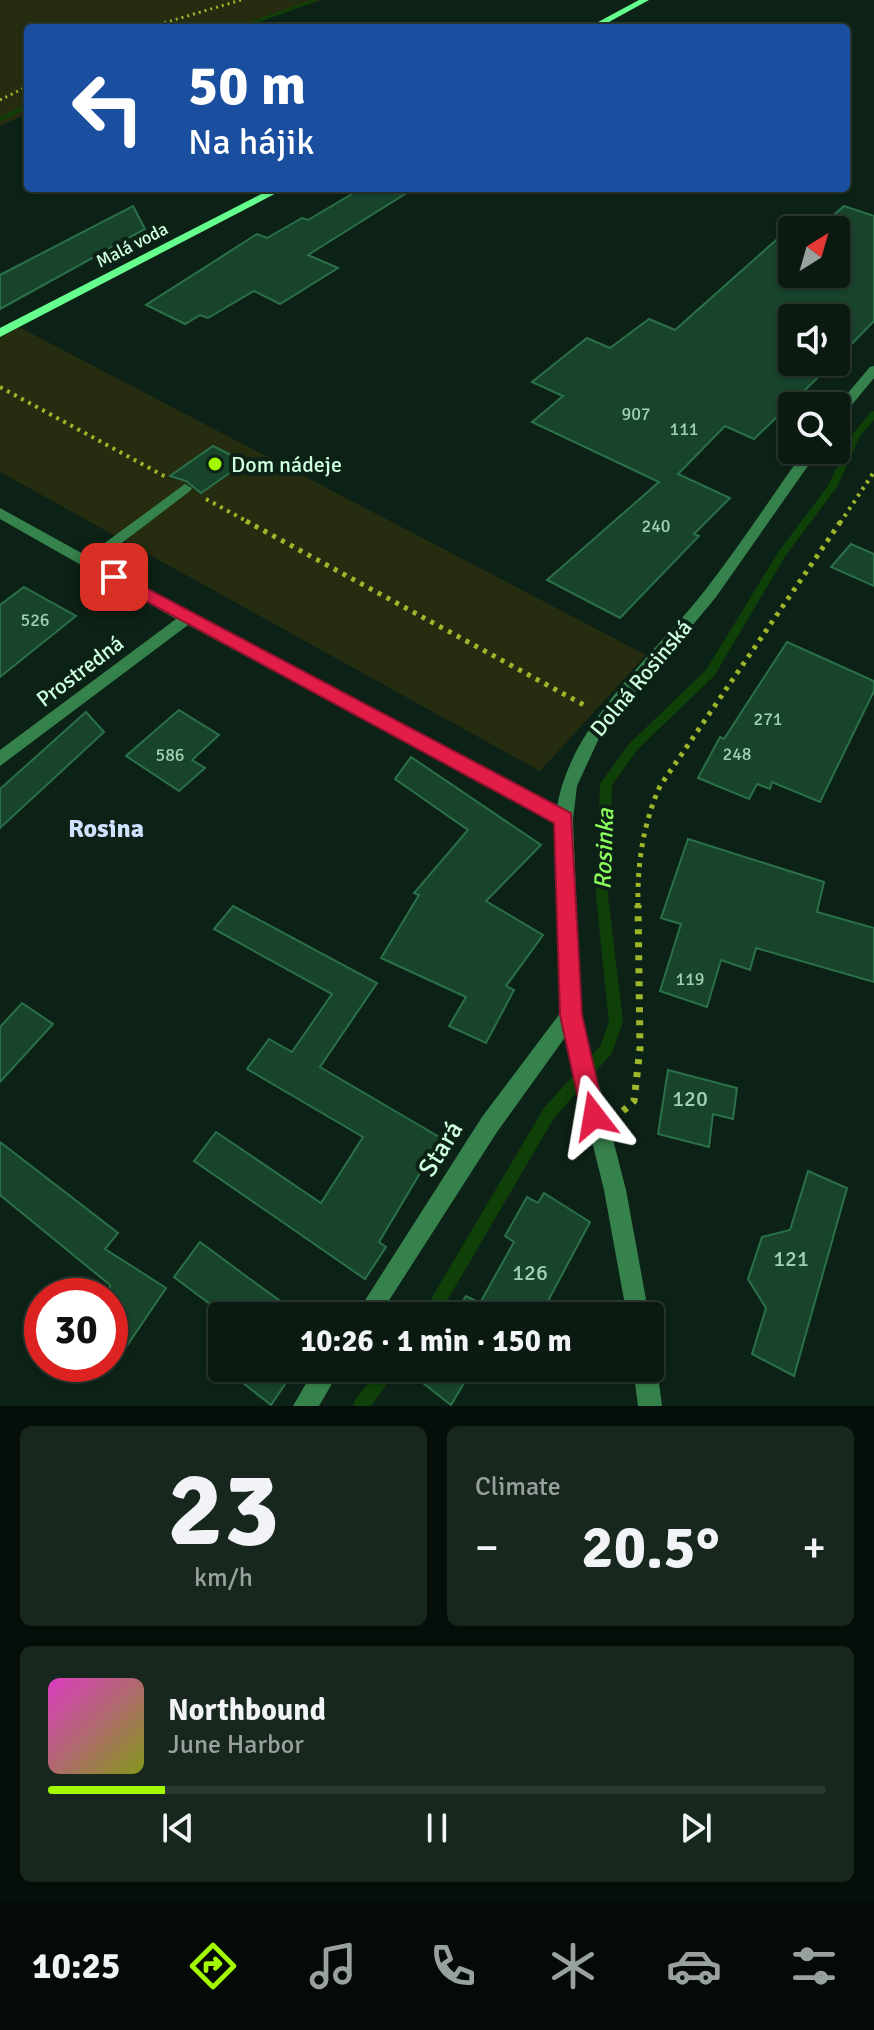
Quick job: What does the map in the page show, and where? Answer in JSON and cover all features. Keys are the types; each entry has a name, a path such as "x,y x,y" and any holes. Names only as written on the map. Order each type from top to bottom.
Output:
{"street":[{"path":"599,24 645,0"},
{"name":"Malá voda","path":"0,333 273,192"},
{"path":"850,398 874,370"},
{"name":"Dolná Rosinská","path":"635,1302 615,1190 574,1040 564,819 569,786 579,758 606,718 711,593 802,464"},
{"path":"88,562 185,488"},
{"path":"0,513 187,618 564,819"},
{"name":"Prostredná","path":"0,759 187,618"},
{"name":"Stará","path":"376,1302 418,1242 471,1152 532,1059 571,1015"},
{"path":"305,1406 320,1382"},
{"path":"647,1382 650,1406"}],"path":[{"path":"160,24 241,0"},
{"path":"0,100 24,88"},
{"path":"0,387 606,718"},
{"path":"596,1124 634,1101 641,1021 637,874 650,809 660,786 693,736 874,472"}],"green space":[{"path":"0,0 322,0 249,24 24,24 24,115 0,126"},
{"path":"19,327 646,655 540,771 0,472 0,337"}],"building":[{"path":"355,192 405,194 308,255 338,268 280,304 254,291 208,318 200,315 185,324 146,305 257,234 267,238 302,218 308,220"},
{"path":"133,206 145,229 0,309 0,275"},
{"path":"844,206 874,216 874,321 850,346 850,304 778,304 778,376 819,376 803,392 778,392 778,416 754,439 725,426 678,474 730,498 694,534 699,536 620,618 547,580 659,482 532,422 563,396 532,382 587,338 610,348 649,319 675,330 778,238 778,288 850,288 850,216 833,216"},
{"name":"Dom nádeje","path":"213,446 245,462 201,493 186,481 170,476"},
{"path":"851,544 874,554 874,586 831,567"},
{"path":"24,587 76,616 0,677 0,605"},
{"path":"787,642 874,681 874,691 820,802 772,782 770,789 757,784 749,799 698,778 720,737 724,739"},
{"path":"179,710 219,735 192,760 205,768 179,791 126,756"},
{"path":"86,712 104,732 0,828 0,789"},
{"path":"411,757 541,845 486,901 543,935 506,986 514,990 486,1043 449,1026 466,997 381,958 419,895 414,893 468,830 395,779"},
{"path":"688,839 824,882 817,912 874,928 874,982 756,948 750,970 721,960 707,1007 660,991 681,924 661,918"},
{"path":"233,906 377,983 320,1067 441,1138 379,1242 386,1247 365,1279 194,1161 216,1132 321,1203 363,1137 247,1069 269,1039 292,1052 332,994 214,929"},
{"path":"22,1003 53,1024 0,1082 0,1027"},
{"path":"668,1070 737,1088 733,1119 713,1114 709,1147 658,1134"},
{"path":"0,1142 118,1233 105,1249 166,1288 128,1344 128,1278 101,1278 0,1195"},
{"path":"808,1171 847,1188 794,1376 752,1354 766,1308 748,1279 762,1237 790,1230"},
{"path":"544,1193 590,1222 547,1302 481,1302 514,1242 505,1236 527,1197 538,1203"},
{"path":"200,1242 282,1302 208,1302 174,1277"},
{"path":"466,1296 478,1302 462,1302"},
{"path":"242,1382 287,1382 271,1405"},
{"path":"422,1382 465,1382 451,1405"}],"waterway":[{"name":"Malá voda","path":"248,24 316,0"},
{"name":"Malá voda","path":"0,119 24,108"},
{"name":"Rosinka","path":"437,1302 549,1113 607,1049 616,1022 602,896 606,784 633,747 710,673 782,553 832,487 856,435 874,414"},
{"name":"Rosinka","path":"361,1406 379,1382"}],"place":[{"name":"Dom nádeje","path":"215,464"}],"district":[{"name":"Rosina","path":"106,829"}],"route":[{"path":"114,577 564,819 571,1015 574,1040 594,1116"}]}
